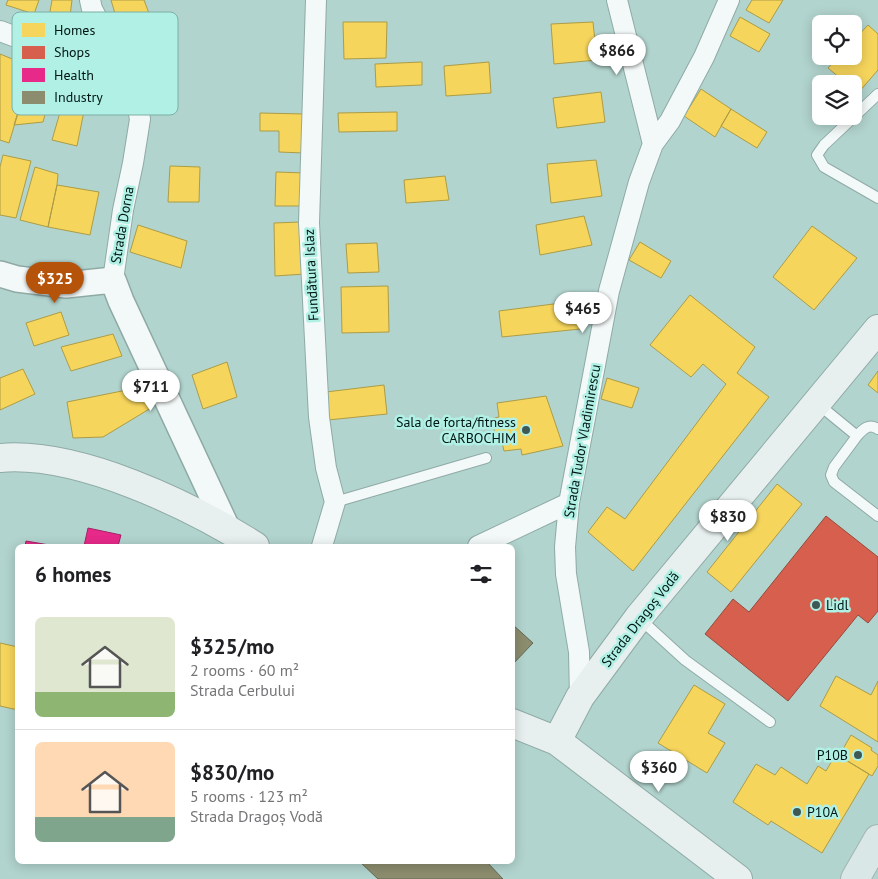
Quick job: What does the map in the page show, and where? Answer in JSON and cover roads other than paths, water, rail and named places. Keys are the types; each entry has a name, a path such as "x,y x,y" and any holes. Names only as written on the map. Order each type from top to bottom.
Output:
{"main road":[{"name":"Strada Dragoș Vodă","path":"557,741 580,697 639,617 878,329"},
{"path":"0,458 19,456 67,463 119,480 166,499 226,528 252,544"},
{"path":"515,724 557,741 738,879"},
{"path":"855,879 878,839"}],"street":[{"name":"Strada Dorna","path":"90,0 94,12"},
{"name":"Fundătura Islaz","path":"316,0 309,223 319,417 326,468 335,502"},
{"path":"617,0 653,144"},
{"name":"Strada Tudor Vladimirescu","path":"580,697 579,652 566,574 565,547 568,503 609,291 639,182 653,144 675,113 704,58 729,0"},
{"path":"0,31 12,35"},
{"name":"Strada Dorna","path":"139,115 113,280 226,528"},
{"path":"0,274 17,279 66,285 113,280"},
{"path":"323,544 335,502"},
{"path":"482,544 568,503"}],"lane":[{"path":"878,94 824,145 817,155 824,167 878,198"},
{"path":"817,403 857,436"},
{"path":"878,429 870,426 864,428 834,467 831,474 834,482 878,516"},
{"path":"335,502 486,458"},
{"path":"639,617 685,660 770,722"}],"place":[{"name":"Sala de forta/fitness CARBOCHIM","path":"526,430"},
{"name":"Lidl","path":"816,605"},
{"name":"P10B","path":"858,755"},
{"name":"P10A","path":"797,812"}]}
